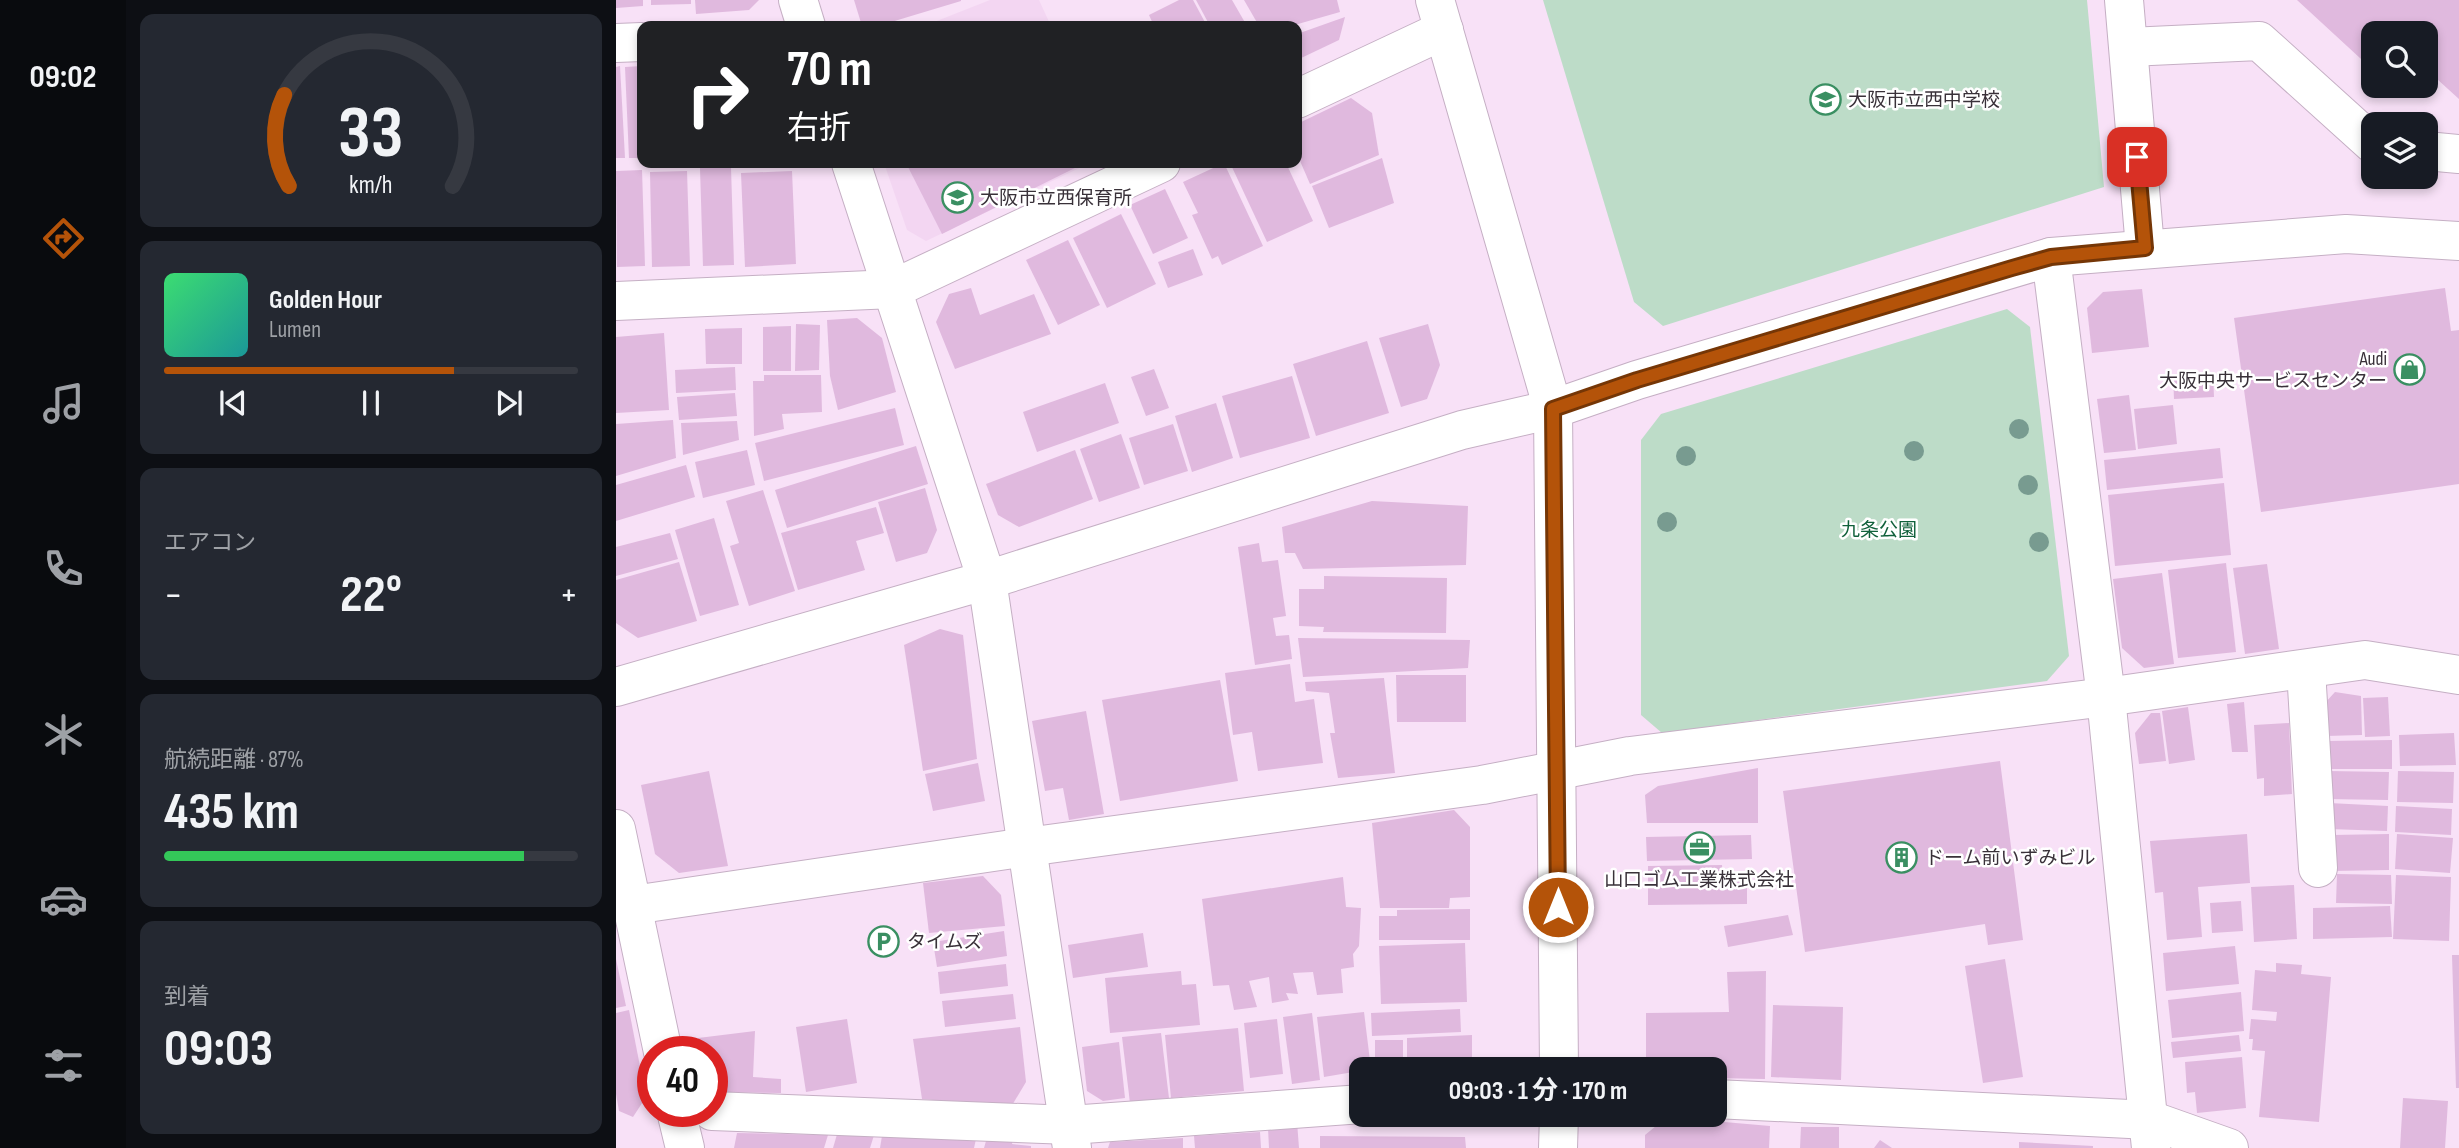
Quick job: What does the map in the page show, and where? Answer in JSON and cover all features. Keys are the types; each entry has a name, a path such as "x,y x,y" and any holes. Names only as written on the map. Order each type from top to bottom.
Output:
{"street":[{"path":"798,0 804,21"},
{"path":"2124,0 2145,248"},
{"path":"1302,96 1439,15 1553,409 1559,1057"},
{"path":"2129,47 2259,41 2361,133"},
{"path":"616,43 637,42"},
{"path":"2438,152 2459,154"},
{"path":"853,168 987,580 1071,1136"},
{"path":"616,301 893,289 1150,168"},
{"path":"616,687 987,580 1462,430 1553,409 1637,380 2051,257 2346,234 2459,241"},
{"path":"2051,257 2106,697 2151,1134"},
{"path":"633,905 1027,847 1482,785 1630,757 2106,697 2365,660 2459,675"},
{"path":"2306,670 2318,868"},
{"path":"616,829 660,1036"},
{"path":"1727,1100 2151,1134 2230,1148"},
{"path":"728,1112 1071,1136 1349,1105"},
{"path":"680,1127 685,1148"},
{"path":"1558,1148 1559,1127"}],"shaded area":[{"path":"990,0 1039,0 1049,21 937,21"},
{"name":"大阪市立西保育所","path":"886,168 1079,168 926,241 907,230"}],"green space":[{"name":"大阪市立西中学校","path":"1543,0 2087,0 2104,187 1663,326 1634,302"},
{"name":"九条公園","path":"2007,309 2030,327 2069,656 2047,681 1662,733 1641,715 1641,440 1661,414"}],"building":[{"path":"616,0 643,0 643,6 616,8"},
{"path":"651,0 691,0 691,4 651,5"},
{"path":"695,0 759,0 749,10 696,14"},
{"path":"854,0 961,0 895,21 860,21"},
{"path":"1179,0 1193,0 1204,21 1152,21 1149,15"},
{"path":"1196,0 1232,0 1244,21 1207,21"},
{"path":"1244,0 1337,0 1340,12 1302,23 1256,21"},
{"path":"2297,0 2459,0 2459,99 2438,80 2438,21 2361,21 2361,59"},
{"path":"1345,17 1339,40 1302,58 1302,32"},
{"path":"620,66 625,158 616,158 616,67"},
{"path":"637,66 637,158 629,158 625,67"},
{"path":"1351,98 1372,113 1379,155 1310,184 1302,166 1302,122"},
{"path":"1382,158 1394,203 1329,228 1312,186"},
{"path":"700,168 731,168 734,265 703,266"},
{"name":"大阪市立西保育所","path":"909,168 1075,168 942,234"},
{"path":"1213,168 1226,168 1263,246 1222,265 1218,256 1212,259 1192,215 1198,213 1183,182"},
{"path":"1232,168 1288,168 1313,221 1267,242"},
{"path":"642,170 645,266 617,267 616,171"},
{"path":"687,171 690,266 652,267 650,172"},
{"path":"792,171 796,264 745,267 741,173"},
{"path":"1165,189 1188,238 1153,254 1130,205"},
{"path":"1121,214 1156,284 1107,308 1073,238"},
{"path":"1068,240 1100,305 1058,325 1026,260"},
{"path":"1193,249 1203,275 1168,288 1158,262"},
{"path":"971,288 980,315 1034,294 1051,334 955,369 936,322 949,294"},
{"path":"2445,288 2451,331 2459,330 2459,484 2261,512 2234,318"},
{"path":"2142,289 2149,347 2092,353 2087,308 2103,292"},
{"path":"857,318 882,338 896,392 838,410 830,376 827,320"},
{"path":"796,324 820,325 819,370 795,371"},
{"path":"1428,324 1440,365 1427,399 1401,407 1379,338"},
{"path":"791,326 791,371 763,371 763,327"},
{"path":"742,328 742,364 706,364 705,329"},
{"path":"664,333 669,410 616,413 616,337"},
{"path":"1367,341 1389,413 1316,436 1293,364"},
{"path":"735,367 736,390 676,393 675,370"},
{"path":"1154,369 1169,408 1146,416 1131,377"},
{"path":"2213,373 2214,397 2174,399 2173,374"},
{"path":"764,375 821,375 822,412 782,414 784,429 754,436 753,381 764,381"},
{"path":"1292,376 1310,438 1240,458 1222,396"},
{"path":"1105,383 1119,423 1037,452 1023,412"},
{"path":"735,393 737,416 679,420 677,397"},
{"path":"2129,395 2136,450 2104,453 2097,399"},
{"path":"1216,403 1233,458 1192,472 1175,416"},
{"path":"2173,405 2177,444 2138,449 2134,409"},
{"path":"895,408 904,445 764,481 755,443"},
{"path":"673,420 676,458 616,476 616,424"},
{"path":"737,421 739,440 683,455 681,423"},
{"path":"1173,424 1188,471 1144,485 1129,438"},
{"path":"1121,434 1140,488 1099,502 1080,449"},
{"path":"916,446 928,484 787,528 775,490"},
{"path":"2220,448 2223,478 2107,490 2104,460"},
{"path":"747,450 755,485 703,498 695,462"},
{"path":"1075,450 1093,499 1019,527 998,515 986,484"},
{"path":"686,465 695,497 616,521 616,485"},
{"path":"2224,483 2231,555 2115,566 2108,495"},
{"path":"925,488 937,530 927,553 896,562 878,502"},
{"path":"763,490 795,591 749,606 730,546 739,543 726,501"},
{"path":"1372,501 1468,506 1466,565 1303,569 1295,553 1285,553 1282,527"},
{"path":"876,507 884,533 856,541 865,570 798,590 781,533"},
{"path":"714,518 739,605 700,616 675,530"},
{"path":"670,533 678,559 616,576 616,547"},
{"path":"1259,543 1262,562 1278,560 1286,616 1273,618 1276,636 1289,635 1292,659 1255,665 1238,547"},
{"path":"679,562 697,621 638,638 616,623 616,580"},
{"path":"2226,563 2236,652 2178,658 2168,570"},
{"path":"2267,564 2279,649 2245,654 2233,568"},
{"path":"2162,573 2174,664 2144,668 2122,648 2113,579"},
{"path":"1324,576 1447,578 1446,633 1323,632 1324,627 1299,626 1299,589 1324,589"},
{"path":"940,629 963,635 977,759 923,771 904,645"},
{"path":"1298,638 1470,640 1468,668 1303,677"},
{"path":"1290,664 1295,702 1314,699 1323,763 1258,771 1252,732 1233,735 1225,673"},
{"path":"1396,675 1466,675 1466,722 1397,722"},
{"path":"1384,678 1395,773 1338,778 1330,733 1335,733 1329,693 1306,691 1305,682"},
{"path":"1220,680 1238,781 1120,801 1102,700"},
{"path":"2335,692 2361,696 2362,735 2326,736 2325,703"},
{"path":"2388,697 2390,736 2365,737 2363,698"},
{"path":"2244,702 2248,752 2232,752 2227,704"},
{"path":"2188,707 2195,760 2169,764 2162,711"},
{"path":"1086,711 1104,814 1069,820 1063,788 1045,791 1032,721"},
{"path":"2151,713 2160,713 2166,761 2139,764 2135,733"},
{"path":"2289,723 2292,794 2264,796 2264,778 2257,779 2254,725"},
{"path":"2454,733 2456,765 2400,766 2399,735"},
{"path":"2392,740 2392,769 2327,769 2327,741"},
{"name":"ドーム前いずみビル","path":"2000,761 2023,940 1988,945 1985,924 1805,952 1783,791"},
{"path":"978,763 985,801 933,811 925,774"},
{"path":"1758,768 1758,823 1647,823 1645,795 1658,786"},
{"path":"709,771 728,866 679,873 655,854 641,785"},
{"path":"2328,771 2389,772 2388,800 2327,799"},
{"path":"2398,771 2454,772 2453,803 2397,802"},
{"path":"2329,803 2388,806 2387,831 2329,829"},
{"path":"2396,806 2452,809 2451,835 2395,832"},
{"path":"1454,810 1470,827 1470,897 1450,898 1449,908 1380,908 1372,823"},
{"path":"2247,834 2250,883 2198,887 2202,937 2167,940 2163,892 2155,893 2150,841"},
{"path":"2389,834 2389,870 2332,871 2332,835"},
{"path":"2397,834 2453,838 2450,873 2395,869"},
{"name":"山口ゴム工業株式会社","path":"1751,835 1752,859 1647,861 1646,837"},
{"path":"1722,865 1723,881 1747,880 1747,904 1648,905 1648,866"},
{"path":"2337,874 2391,875 2392,904 2336,903"},
{"path":"2396,875 2451,877 2449,941 2393,939"},
{"path":"983,876 1001,895 1005,926 929,933 923,883"},
{"path":"1343,877 1346,907 1361,908 1359,946 1353,954 1354,967 1341,969 1343,993 1317,995 1313,972 1293,973 1298,994 1286,993 1289,1000 1272,1003 1269,977 1249,981 1257,1007 1234,1010 1229,985 1213,986 1202,899"},
{"path":"2294,885 2297,939 2254,942 2251,887"},
{"path":"2241,901 2243,931 2212,933 2210,903"},
{"path":"2390,906 2392,937 2313,939 2313,908"},
{"path":"1470,909 1470,940 1379,940 1379,916 1397,916 1397,910"},
{"path":"1788,915 1793,935 1728,947 1724,926"},
{"path":"1004,931 1007,956 937,967 933,942"},
{"path":"1143,933 1148,967 1073,978 1068,945"},
{"path":"1465,943 1467,1002 1381,1004 1379,946"},
{"path":"2235,946 2239,984 2166,991 2163,953"},
{"path":"2452,955 2459,955 2459,1088 2456,1088"},
{"path":"616,959 626,1006 616,1008"},
{"path":"2005,959 2023,1077 1983,1083 1965,966"},
{"path":"2276,963 2302,965 2301,974 2331,977 2319,1122 2259,1117 2265,1051 2252,1050 2253,1039 2249,1039 2251,1019 2276,1021 2277,1012 2252,1010 2255,970 2276,972"},
{"path":"1006,964 1008,986 940,994 938,972"},
{"path":"1181,971 1182,985 1196,984 1200,1025 1110,1033 1105,978"},
{"path":"1766,971 1765,1079 1727,1078 1727,1057 1646,1057 1646,1013 1729,1012 1727,972"},
{"path":"2241,992 2244,1031 2172,1038 2168,1000"},
{"path":"1013,994 1016,1019 945,1027 942,1001"},
{"path":"1773,1005 1843,1007 1841,1080 1771,1077"},
{"path":"1460,1009 1461,1032 1372,1036 1371,1013"},
{"path":"629,1010 637,1051 637,1111 633,1117 619,1111 616,1094 616,1013"},
{"path":"1364,1012 1370,1057 1349,1057 1349,1073 1324,1077 1317,1017"},
{"path":"1312,1013 1320,1080 1292,1084 1283,1017"},
{"path":"847,1019 857,1083 806,1092 796,1027"},
{"path":"1277,1019 1283,1074 1250,1078 1244,1023"},
{"path":"1020,1027 1026,1082 1011,1107 922,1099 913,1039"},
{"path":"1238,1028 1244,1091 1171,1098 1165,1035"},
{"path":"755,1031 753,1077 781,1079 781,1093 728,1092 728,1036 714,1036"},
{"path":"1161,1033 1169,1098 1130,1103 1122,1037"},
{"path":"1472,1035 1472,1057 1407,1057 1407,1038"},
{"path":"2239,1035 2241,1051 2173,1058 2171,1042"},
{"path":"1375,1040 1403,1040 1403,1057 1375,1057"},
{"path":"1119,1042 1125,1098 1103,1101 1087,1091 1082,1047"},
{"path":"2242,1057 2246,1108 2197,1113 2195,1092 2187,1093 2185,1062"},
{"path":"2403,1098 2448,1101 2445,1148 2400,1148"},
{"path":"1297,1122 1299,1148 1269,1148 1268,1128"},
{"path":"1727,1122 1770,1126 1769,1148 1645,1148 1645,1135 1655,1127 1727,1127"},
{"path":"1801,1127 1839,1127 1839,1148 1800,1148"},
{"path":"838,1131 875,1132 870,1148 833,1148"},
{"path":"1260,1132 1261,1148 1195,1148 1194,1136"},
{"path":"737,1133 828,1135 824,1148 734,1148"},
{"path":"988,1134 1013,1139 1012,1144 1031,1148 984,1148"},
{"path":"882,1136 976,1139 974,1148 880,1148"},
{"path":"1320,1136 1465,1137 1466,1148 1320,1148"},
{"path":"1183,1138 1183,1148 1108,1148 1110,1142"},
{"path":"1880,1140 1892,1148 1874,1148"},
{"path":"2019,1142 2093,1146 2093,1148 2019,1148"}],"place":[{"name":"大阪市立西中学校","path":"1825,99"},
{"name":"大阪市立西保育所","path":"957,197"},
{"name":"Audi 大阪中央サービスセンター","path":"2410,369"},
{"name":"山口ゴム工業株式会社","path":"1699,848"},
{"name":"ドーム前いずみビル","path":"1902,857"},
{"name":"タイムズ","path":"884,941"}],"route":[{"path":"1558,907 1553,409 1637,380 2051,257 2145,248 2137,157"}]}
